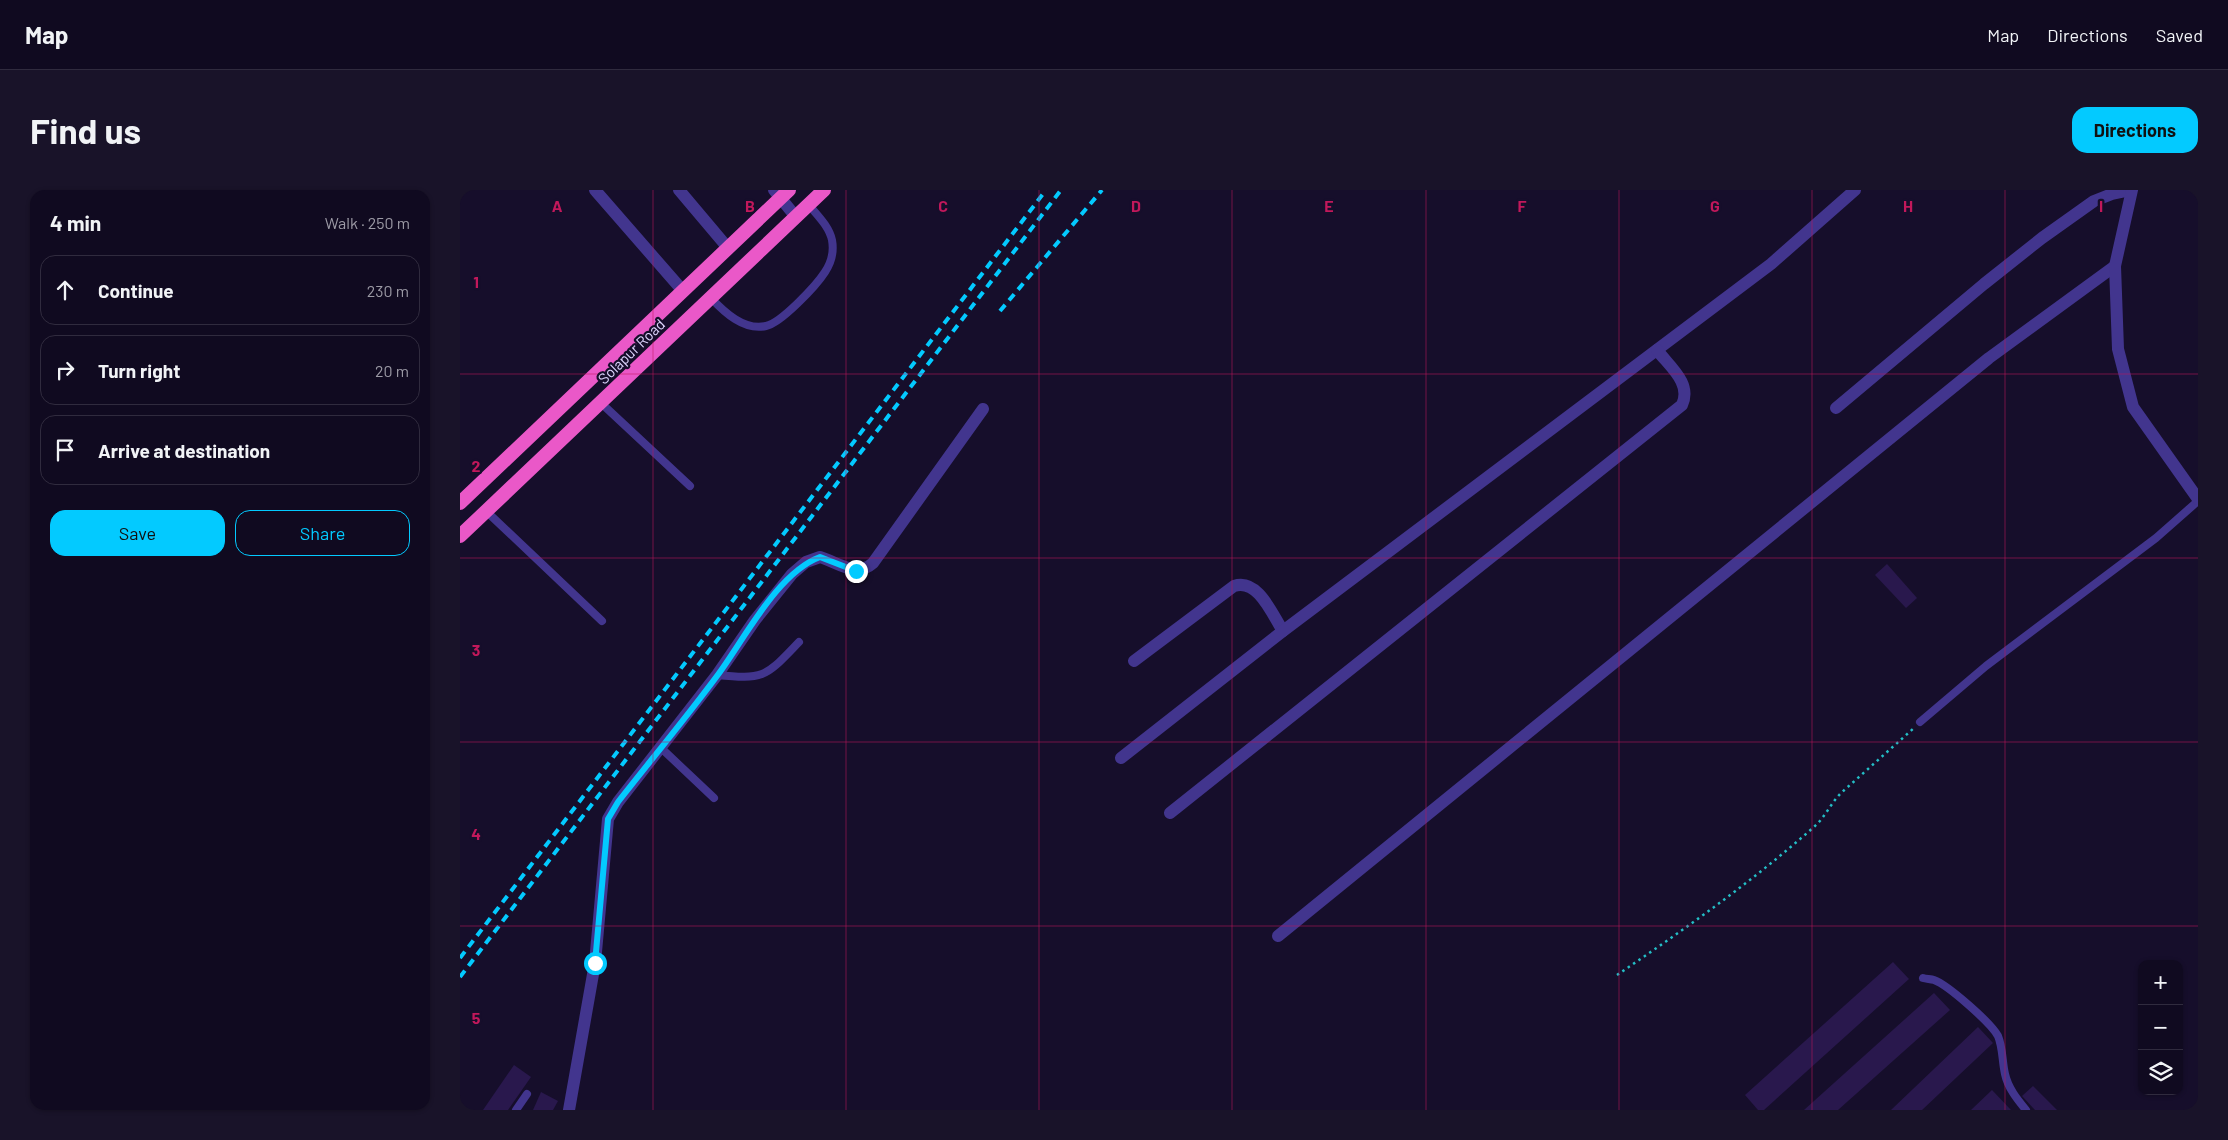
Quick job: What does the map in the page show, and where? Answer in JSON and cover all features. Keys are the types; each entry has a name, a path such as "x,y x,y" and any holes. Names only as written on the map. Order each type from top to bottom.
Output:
{"highway":[{"name":"Solapur Road","path":"460,536 824,190"},
{"name":"Solapur Road","path":"460,503 684,291 782,193"}],"street":[{"path":"595,190 684,291"},
{"path":"679,190 728,248"},
{"path":"1121,758 1283,631 1770,264 1855,190"},
{"path":"1836,408 2042,238 2094,201 2112,194 2132,190 2115,266 2118,350 2133,406 2198,500"},
{"path":"782,193 796,217"},
{"path":"1278,936 1989,358 2115,266"},
{"path":"1170,813 1682,405 1686,396 1686,386 1657,350"},
{"path":"572,1108 595,963 608,819 618,802 717,675 755,620 792,574 806,562 820,557 856,571 866,570 984,410"},
{"path":"1134,661 1234,586 1242,583 1250,586 1261,596 1283,631"}],"lane":[{"path":"711,298 726,314 746,325 766,326 784,317 824,273 832,256 832,240 827,228 809,205"},
{"path":"601,403 690,486"},
{"path":"1920,722 1986,666 2156,538 2198,500"},
{"path":"486,511 602,620"},
{"path":"717,675 756,678 765,674 799,642"},
{"path":"660,747 714,798"},
{"path":"1923,978 1935,981 1946,988 1992,1028 1998,1036 2002,1048 2005,1075 2014,1094 2026,1110"},
{"path":"516,1110 527,1094"}],"path":[{"path":"1617,975 1701,919 1817,824 1831,804 1841,794 1920,722"}],"building":[{"path":"1887,564 1917,598 1906,608 1875,575"},
{"path":"1893,962 1909,979 1764,1110 1758,1110 1745,1095"},
{"path":"1934,993 1950,1010 1838,1110 1804,1110"},
{"path":"1978,1027 1993,1043 1922,1110 1891,1110"},
{"path":"514,1065 531,1077 508,1110 483,1110"},
{"path":"2033,1086 2057,1110 2035,1110 2022,1096"},
{"path":"1992,1090 2011,1110 1971,1110"},
{"path":"541,1092 558,1101 553,1110 533,1110"}],"railway":[{"path":"460,958 1046,190"},
{"path":"460,977 1061,190"},
{"path":"1000,311 1102,190"}],"route":[{"path":"595,963 608,819 618,802 717,675 755,620 792,574 806,562 820,557 856,571"}]}
